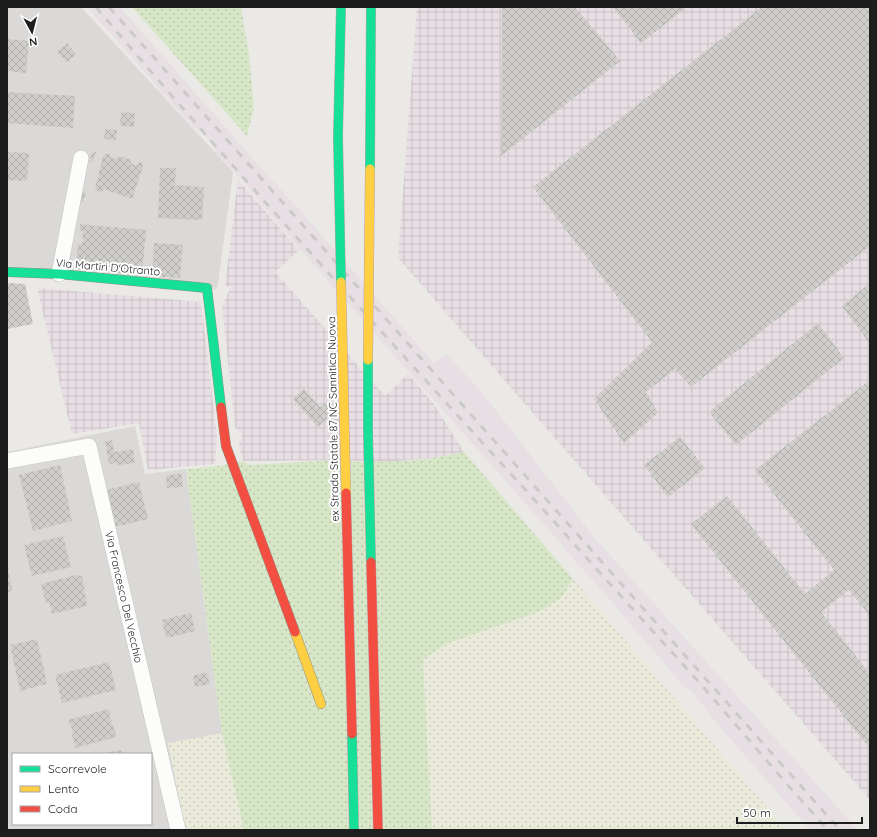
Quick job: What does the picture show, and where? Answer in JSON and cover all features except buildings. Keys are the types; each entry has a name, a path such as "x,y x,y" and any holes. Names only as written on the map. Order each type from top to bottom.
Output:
{"main road":[{"name":"ex Strada Statale 87 NC Sannitica Nuova","path":"341,7 338,137 354,830"},
{"path":"371,7 368,430 378,830"},
{"name":"Via Martiri D'Otranto","path":"7,272 59,274 207,288 226,446 275,575 321,704"}],"street":[{"path":"59,274 81,158"},
{"name":"Via Francesco Del Vecchio","path":"7,461 89,446 178,830"}],"shaded area":[{"path":"7,7 81,7 233,172 218,284 216,289 7,268"},
{"path":"87,7 120,7 434,363 447,354 484,395 594,537 858,830 810,830 718,725 691,690 686,689 584,570 298,247 232,169 217,154 211,143 198,129 193,127"},
{"path":"417,7 870,7 870,800 398,258"},
{"path":"238,180 299,250 275,272 385,396 408,374 433,403 464,452 433,458 385,462 337,460 243,461 239,445 242,434 235,427 222,306 231,287 225,286"},
{"path":"37,288 201,302 217,436 215,464 148,470 139,423 72,434"},
{"path":"135,426 145,474 186,469 222,733 168,744 186,830 7,830 7,452"}],"green space":[{"path":"132,7 241,7 249,54 254,108 247,136"},
{"path":"464,452 573,579 562,597 541,611 446,644 423,660 432,830 244,830 222,733 186,469 227,465 243,461 249,465 337,460 361,462 409,461"},
{"path":"573,579 786,830 432,830 423,660 446,644 541,611 562,597"},
{"path":"222,733 244,830 186,830 168,743"}],"railway":[{"path":"96,7 268,205 697,680 828,830"},
{"path":"109,7 840,830"}],"traffic: fast":[{"path":"341,7 338,137 341,282"},
{"path":"370,169 371,7"},
{"path":"7,272 59,274 207,288 221,407"},
{"path":"368,360 371,562"},
{"path":"352,734 354,830"}],"traffic: slow":[{"path":"368,360 370,169"},
{"path":"341,282 346,493"},
{"path":"295,632 321,704"}],"traffic: jam":[{"path":"221,407 226,446 295,632"},
{"path":"346,493 352,734"},
{"path":"371,562 378,830"}]}
